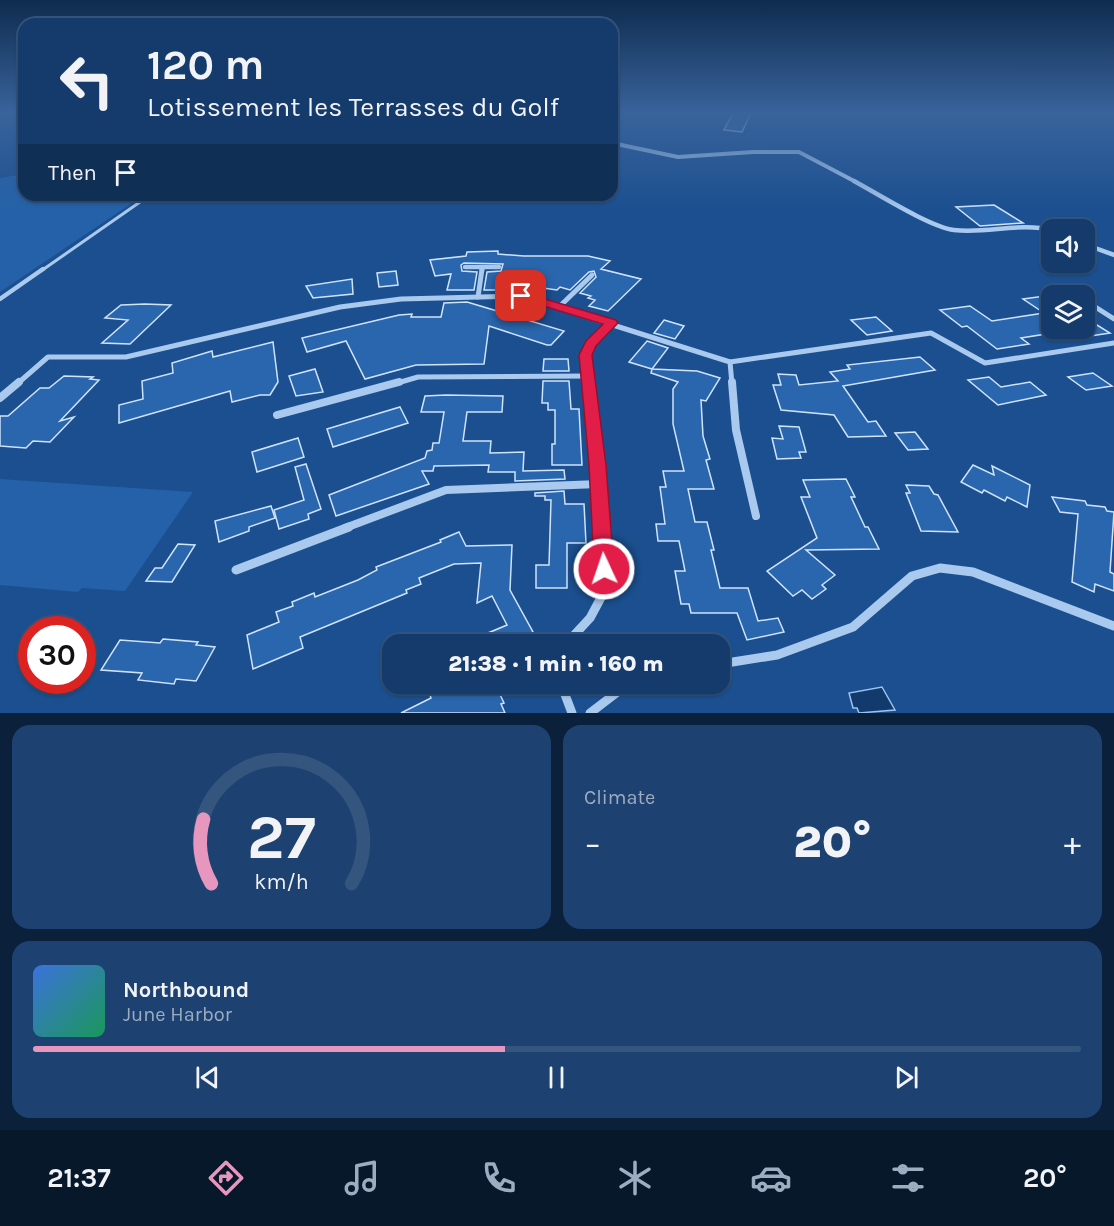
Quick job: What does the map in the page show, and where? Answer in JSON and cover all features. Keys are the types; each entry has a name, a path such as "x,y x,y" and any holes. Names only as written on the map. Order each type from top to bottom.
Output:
{"street":[{"path":"628,146 678,157 753,152 799,152 943,228 963,231 1029,225 1041,228"},
{"path":"1095,248 1114,255"},
{"path":"465,267 499,267"},
{"path":"478,297 482,267"},
{"path":"559,307 592,275"},
{"path":"0,398 48,357 126,357 340,307 401,299 521,296 730,362 931,333 940,335 973,360 985,363 1114,343"},
{"path":"1095,307 1114,318"},
{"path":"575,634 590,618 605,590 599,484 585,355 590,344 612,323"},
{"path":"730,362 736,429 756,516"},
{"path":"277,415 418,377 589,376"},
{"path":"236,570 447,490 599,484"},
{"path":"730,662 777,655 853,627 912,576 940,568 973,572 1114,626"},
{"path":"565,694 572,713"},
{"path":"590,713 615,694"}],"lane":[{"path":"0,299 141,201"}],"shaded area":[{"path":"18,175 18,201 135,201 0,292 0,178"},
{"path":"0,479 193,492 125,591 82,588 78,592 0,585"},
{"path":"882,687 895,710 859,713 857,708 853,708 849,693"}],"building":[{"path":"994,205 1023,223 980,226 956,207"},
{"path":"498,251 498,254 524,256 588,256 610,261 601,269 641,279 608,311 589,306 595,300 588,298 591,296 580,293 596,277 594,271 589,272 570,290 560,287 557,290 543,288 539,291 515,284 515,290 484,290 487,272 501,271 503,264 464,263 461,265 462,271 477,272 474,290 447,290 451,274 435,276 430,260 466,256 467,252"},
{"path":"396,271 398,285 379,287 377,273"},
{"path":"352,279 353,294 313,298 306,286"},
{"path":"1041,297 1041,311 1023,299"},
{"path":"467,302 564,331 551,345 547,345 489,326 484,364 416,365 365,379 346,341 307,352 302,338 399,315 441,317 444,303"},
{"path":"121,305 171,305 130,344 102,343 128,320 105,318"},
{"path":"970,306 992,321 1041,313 1041,335 1021,338 1029,344 997,349 967,326 962,327 940,310"},
{"path":"876,317 892,331 867,335 851,320"},
{"path":"664,320 684,326 675,339 654,333"},
{"path":"1095,324 1110,333 1095,335"},
{"path":"647,341 668,348 652,369 629,362"},
{"path":"273,342 278,382 270,395 260,395 232,402 230,391 119,423 119,405 143,399 142,381 173,373 172,363 212,351 213,357"},
{"path":"920,357 935,370 843,386 868,422 876,421 886,436 848,437 834,415 781,410 773,385 781,385 778,374 796,375 799,385 838,381 830,372 850,369 847,365"},
{"path":"544,359 568,359 569,371 543,371"},
{"path":"315,369 323,392 296,396 289,376"},
{"path":"652,369 697,371 720,378 706,401 701,400 703,436 710,459 706,460 714,489 688,489 695,522 707,522 720,588 748,588 758,621 778,618 784,632 747,640 737,613 691,613 689,604 681,604 675,571 685,571 679,541 658,541 656,524 665,524 660,487 666,487 663,471 684,471 673,424 673,389 678,382 651,373"},
{"path":"1093,373 1112,386 1086,390 1068,377"},
{"path":"64,376 93,377 90,379 99,380 60,421 74,417 50,442 33,441 26,448 0,446 0,416 8,416 40,388 49,388"},
{"path":"989,377 1001,387 1030,382 1046,395 998,405 968,380"},
{"path":"543,381 569,381 571,409 579,409 582,465 552,465 552,444 555,444 555,410 548,410 548,403 542,403"},
{"path":"425,396 503,396 502,412 467,412 463,441 491,441 490,453 524,452 523,471 564,470 565,479 515,481 515,472 488,472 489,465 434,466 433,471 422,471 429,484 336,516 329,495 425,458 427,451 432,450 433,443 439,443 444,412 421,412"},
{"path":"400,407 408,423 333,447 327,429"},
{"path":"779,426 799,427 806,452 799,452 801,458 777,459 772,438 783,439"},
{"path":"915,432 928,449 908,450 895,433"},
{"path":"298,438 304,457 257,472 252,452"},
{"path":"306,464 321,509 308,514 309,519 279,529 274,510 304,500 295,467"},
{"path":"973,465 994,475 992,466 1030,485 1027,507 1007,497 1005,501 984,490 982,493 961,482"},
{"path":"846,479 855,497 851,497 865,527 868,527 879,549 806,550 835,575 822,585 826,589 812,599 802,590 793,596 767,571 817,538 801,497 810,497 803,480"},
{"path":"906,485 929,486 934,494 938,495 958,532 921,531 906,493 910,493"},
{"path":"564,491 565,504 584,504 586,543 567,543 567,588 536,588 536,565 549,565 551,500 545,500 545,496 535,496 535,493"},
{"path":"1052,497 1085,501 1087,505 1105,507 1107,511 1114,512 1110,572 1114,574 1114,591 1095,584 1094,592 1072,582 1078,514 1060,512"},
{"path":"271,506 275,518 249,527 249,531 219,542 215,521"},
{"path":"459,532 466,546 512,545 510,590 533,632 529,634 488,634 507,625 492,596 477,603 481,563 454,564 419,578 421,584 406,590 407,593 300,637 303,648 253,669 247,635 279,622 276,612 293,606 292,602 314,593 315,597 358,580 377,570 376,567 441,542 440,540"},
{"path":"178,544 195,545 172,582 146,581 155,568 162,568"},
{"path":"163,639 198,642 196,645 215,647 196,681 176,679 174,684 138,680 142,673 101,670 120,640 160,643"},
{"path":"430,694 500,694 505,713 401,713 431,698"}],"route":[{"path":"521,296 612,323 590,344 585,355 597,465 604,569"}]}
